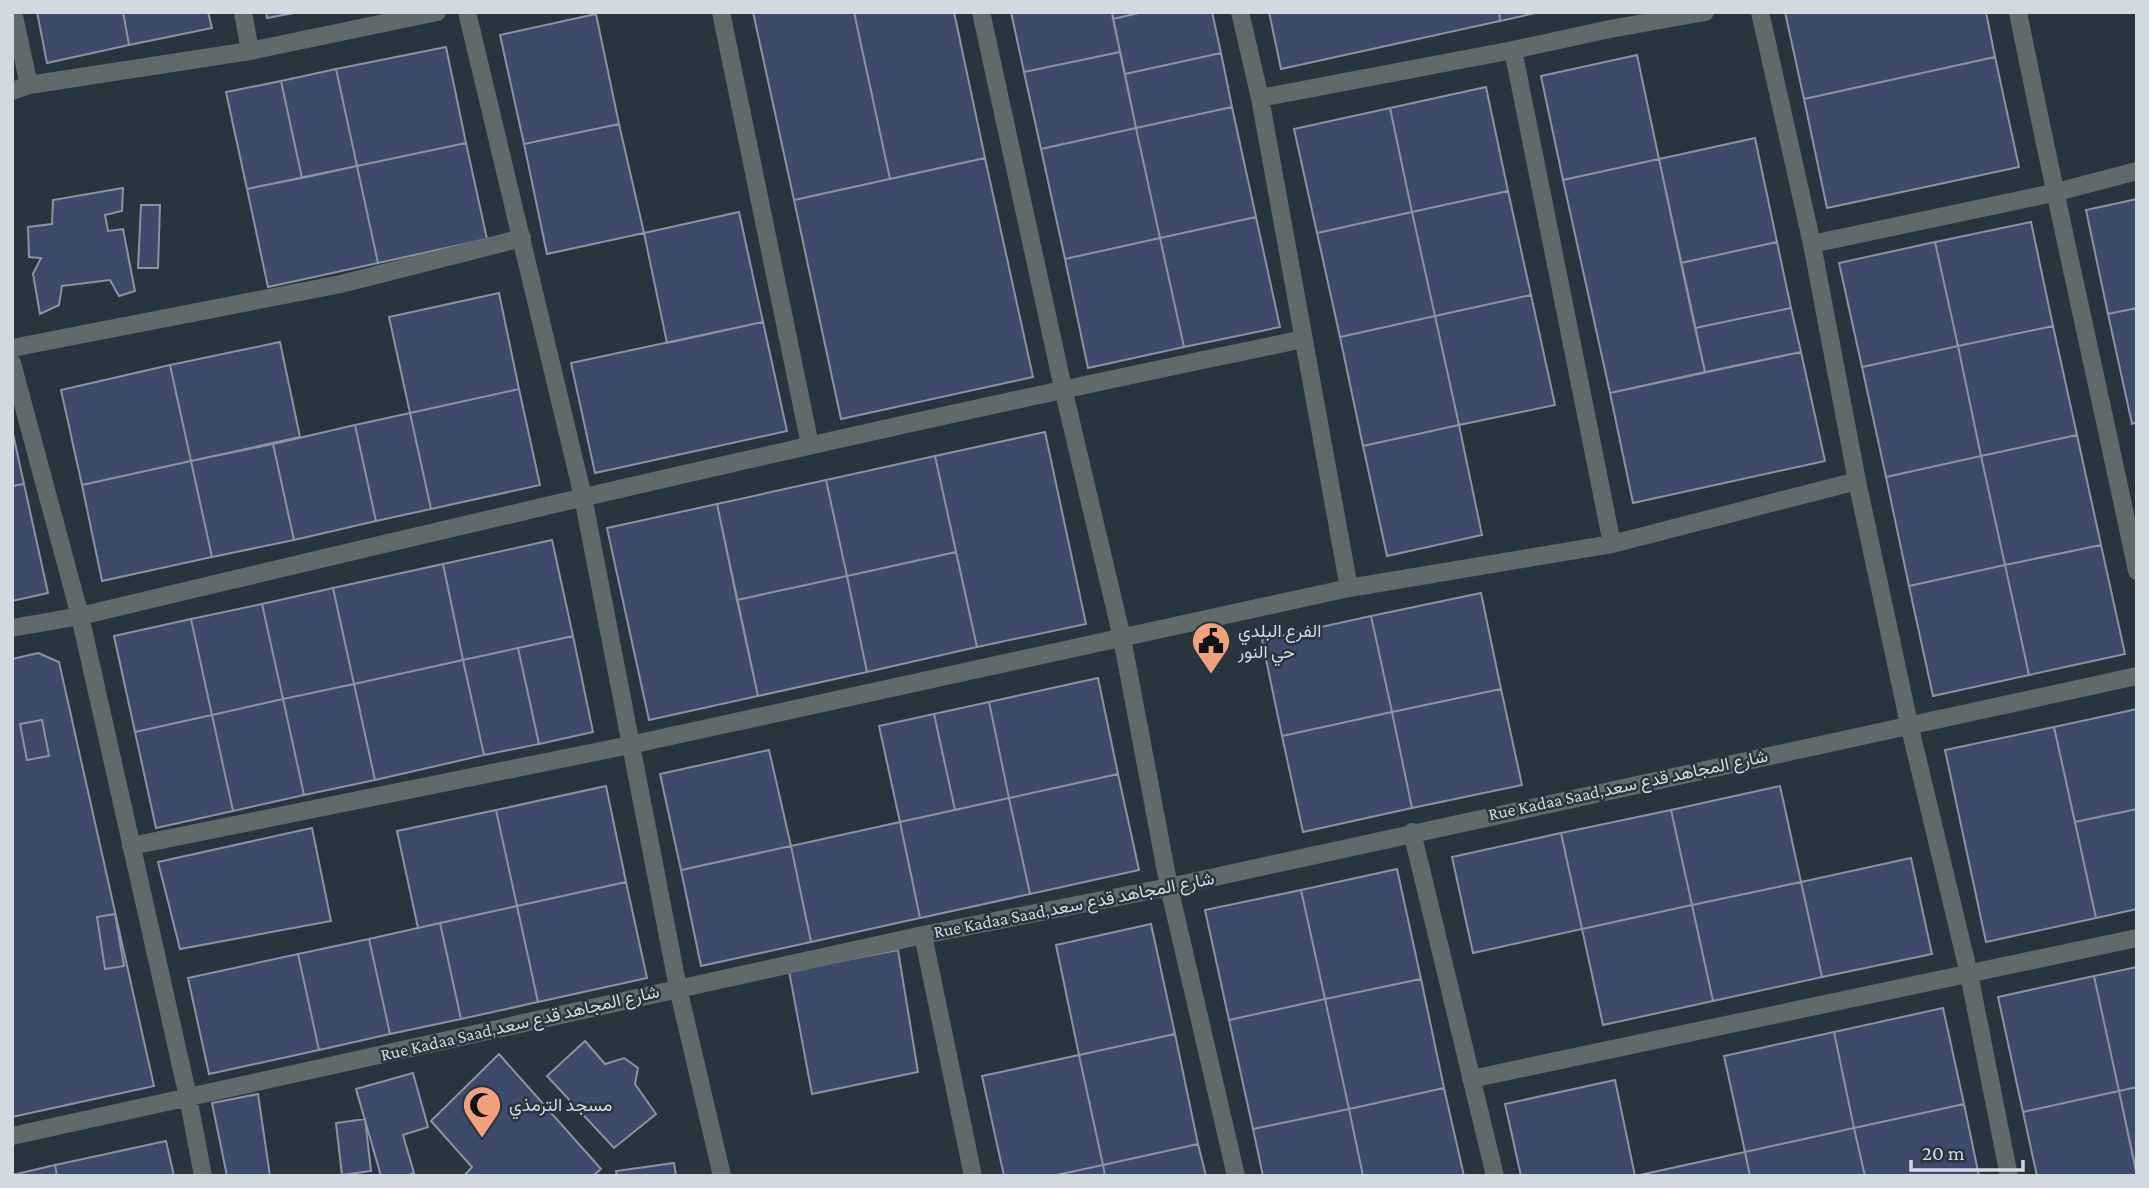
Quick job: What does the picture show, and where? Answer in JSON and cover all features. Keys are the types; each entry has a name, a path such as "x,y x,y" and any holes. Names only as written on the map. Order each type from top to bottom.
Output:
{"street":[{"path":"13,12 21,88 250,51 437,12"},
{"path":"243,12 250,51"},
{"path":"467,12 583,497 678,988 722,1176"},
{"path":"721,12 810,445"},
{"path":"981,12 1063,388 1122,638 1170,887 1236,1176"},
{"path":"1240,12 1261,98 1349,588"},
{"path":"1261,98 1705,12"},
{"path":"1760,12 1812,244 1857,481 1909,724 1969,974 2009,1176"},
{"path":"2018,12 2053,192 2137,571"},
{"path":"1513,50 1612,544"},
{"path":"1812,244 2137,172"},
{"path":"12,348 341,284 522,238"},
{"path":"12,628 80,616 583,497 1063,388 1304,339"},
{"path":"12,363 80,616 188,1097 203,1176"},
{"path":"131,846 630,745 1349,588 1612,544 1857,481"},
{"name":"Rue Kadaa Saad,شارع المجاهد قدع سعد","path":"12,1136 678,988 923,935 1170,887 1412,832 2137,676"},
{"path":"1412,832 1495,1176"},
{"path":"923,935 973,1176"},
{"path":"1471,1079 2137,938"}],"building":[{"path":"37,12 123,12 129,45 47,63"},
{"path":"123,12 208,12 212,28 129,45"},
{"path":"266,12 299,12 267,18"},
{"path":"753,12 854,12 890,179 794,200"},
{"path":"854,12 954,12 985,158 890,179"},
{"path":"1011,12 1112,12 1120,52 1024,72"},
{"path":"1112,12 1143,12 1113,19"},
{"path":"1143,12 1212,12 1221,53 1125,74 1113,19"},
{"path":"1269,12 1499,12 1500,21 1281,69"},
{"path":"1499,12 1540,12 1500,21"},
{"path":"1785,12 1986,12 1995,57 1804,99"},
{"path":"596,14 619,124 524,144 500,35"},
{"path":"446,47 466,143 357,166 336,69"},
{"path":"1120,52 1136,128 1041,149 1024,72"},
{"path":"1221,53 1232,107 1136,128 1125,74"},
{"path":"1637,55 1659,159 1563,180 1541,76"},
{"path":"1995,57 2019,167 1827,208 1804,99"},
{"path":"336,69 357,166 302,178 281,81"},
{"path":"281,81 302,178 247,189 226,92"},
{"path":"1486,87 1508,191 1412,212 1390,108"},
{"path":"1232,107 1256,217 1160,238 1136,128"},
{"path":"1390,108 1412,212 1317,233 1294,129"},
{"path":"619,124 644,233 547,254 524,144"},
{"path":"1136,128 1160,238 1065,259 1041,149"},
{"path":"1755,138 1777,242 1681,263 1659,159"},
{"path":"466,143 487,239 378,263 357,166"},
{"path":"985,158 1033,377 841,419 794,200"},
{"path":"1659,159 1705,372 1610,393 1563,180"},
{"path":"357,166 378,263 268,287 247,189"},
{"path":"123,188 122,211 105,215 108,231 123,229 135,291 119,296 110,280 62,286 59,305 40,314 33,274 41,258 29,257 28,227 52,224 53,200"},
{"path":"1508,191 1531,295 1435,316 1412,212"},
{"path":"2137,199 2137,308 2108,314 2086,210"},
{"path":"141,205 160,205 158,268 138,268"},
{"path":"739,212 763,322 667,343 644,233"},
{"path":"1412,212 1435,316 1340,337 1317,233"},
{"path":"1256,217 1280,327 1184,347 1160,238"},
{"path":"2031,222 2053,326 1958,346 1935,242"},
{"path":"1160,238 1184,347 1088,368 1065,259"},
{"path":"1777,242 1791,308 1695,328 1681,263"},
{"path":"1935,242 1958,346 1862,367 1839,263"},
{"path":"499,293 519,389 410,413 389,317"},
{"path":"1531,295 1555,405 1459,425 1435,316"},
{"path":"1791,308 1801,352 1705,372 1695,328"},
{"path":"2137,308 2137,422 2132,424 2108,314"},
{"path":"1435,316 1459,425 1363,446 1340,337"},
{"path":"763,322 787,431 595,473 571,363"},
{"path":"2053,326 2077,435 1981,456 1958,346"},
{"path":"280,342 300,437 191,461 170,365"},
{"path":"1958,346 1981,456 1886,477 1862,367"},
{"path":"1801,352 1825,461 1633,503 1610,393"},
{"path":"170,365 191,461 82,485 61,390"},
{"path":"519,389 540,485 431,509 410,413"},
{"path":"410,413 431,509 376,521 355,425"},
{"path":"355,425 376,521 294,540 273,444"},
{"path":"1459,425 1482,535 1387,556 1363,446"},
{"path":"12,429 24,484 12,486"},
{"path":"1045,432 1086,624 977,647 935,456"},
{"path":"2077,435 2101,545 2005,565 1981,456"},
{"path":"273,444 294,540 212,557 191,461"},
{"path":"935,456 956,552 847,576 826,480"},
{"path":"1981,456 2005,565 1909,586 1886,477"},
{"path":"191,461 212,557 102,581 82,485"},
{"path":"826,480 847,576 737,600 717,504"},
{"path":"24,484 48,593 12,601 12,486"},
{"path":"717,504 758,696 649,720 607,528"},
{"path":"552,540 573,636 463,660 443,564"},
{"path":"2101,545 2125,654 2029,675 2005,565"},
{"path":"956,552 977,647 867,672 847,576"},
{"path":"443,564 463,660 354,684 333,588"},
{"path":"2005,565 2029,675 1933,696 1909,586"},
{"path":"847,576 867,672 758,696 737,600"},
{"path":"333,588 354,684 283,699 262,604"},
{"path":"1481,593 1501,689 1392,712 1371,616"},
{"path":"262,604 283,699 212,715 191,619"},
{"path":"1371,616 1392,712 1282,736 1262,640"},
{"path":"191,619 212,715 135,732 114,636"},
{"path":"573,636 593,732 539,744 518,648"},
{"path":"518,648 539,744 484,755 463,660"},
{"path":"38,653 59,662 154,1086 12,1117 12,659"},
{"path":"463,660 484,755 375,780 354,684"},
{"path":"1098,678 1118,774 1009,798 989,702"},
{"path":"354,684 375,780 304,795 283,699"},
{"path":"1501,689 1522,785 1412,808 1392,712"},
{"path":"283,699 304,795 233,811 212,715"},
{"path":"989,702 1009,798 955,810 934,714"},
{"path":"2137,709 2137,809 2075,822 2054,727"},
{"path":"1392,712 1412,808 1303,832 1282,736"},
{"path":"934,714 955,810 900,822 879,726"},
{"path":"212,715 233,811 156,828 135,732"},
{"path":"42,720 49,756 27,760 20,724"},
{"path":"2054,727 2096,918 1986,942 1945,750"},
{"path":"769,750 791,846 681,870 660,774"},
{"path":"1118,774 1139,870 1030,894 1009,798"},
{"path":"606,786 626,882 517,906 496,810"},
{"path":"1780,786 1801,882 1692,905 1671,810"},
{"path":"1009,798 1030,894 920,918 900,822"},
{"path":"2137,809 2137,909 2096,918 2075,822"},
{"path":"496,810 517,906 418,928 397,831"},
{"path":"1671,810 1692,905 1582,929 1561,833"},
{"path":"900,822 920,918 811,942 791,846"},
{"path":"312,828 331,921 180,949 158,862"},
{"path":"1561,833 1582,929 1473,953 1452,857"},
{"path":"791,846 811,942 701,966 681,870"},
{"path":"1911,858 1932,954 1822,977 1801,882"},
{"path":"1397,869 1421,979 1325,999 1301,890"},
{"path":"626,882 647,978 538,1002 517,906"},
{"path":"1801,882 1822,977 1713,1001 1692,905"},
{"path":"1301,890 1325,999 1229,1020 1205,910"},
{"path":"1692,905 1713,1001 1603,1025 1582,929"},
{"path":"517,906 538,1002 461,1019 440,923"},
{"path":"115,914 124,966 105,969 97,917"},
{"path":"440,923 461,1019 390,1034 369,939"},
{"path":"1151,924 1175,1034 1079,1055 1056,945"},
{"path":"369,939 390,1034 319,1050 298,954"},
{"path":"898,950 918,1072 812,1094 789,971"},
{"path":"298,954 319,1050 209,1074 188,978"},
{"path":"2137,967 2137,1087 2119,1091 2094,976"},
{"path":"2094,976 2119,1091 2023,1112 1998,997"},
{"path":"1421,979 1444,1088 1349,1109 1325,999"},
{"path":"1325,999 1349,1109 1253,1129 1229,1020"},
{"path":"1943,1008 1964,1104 1854,1128 1834,1032"},
{"path":"1834,1032 1854,1128 1745,1152 1724,1056"},
{"path":"1175,1034 1198,1144 1103,1165 1079,1055"},
{"path":"585,1041 605,1064 624,1058 638,1068 635,1084 656,1114 614,1148 547,1076"},
{"path":"499,1054 601,1169 593,1176 464,1176 472,1167 431,1121"},
{"path":"1079,1055 1103,1165 1052,1176 1004,1176 982,1076"},
{"path":"413,1073 428,1127 403,1135 414,1173 406,1176 381,1176 356,1089"},
{"path":"1615,1080 1635,1176 1521,1176 1505,1104"},
{"path":"2137,1087 2137,1175 2119,1091"},
{"path":"1444,1088 1464,1176 1363,1176 1349,1109"},
{"path":"2119,1091 2137,1176 2037,1176 2023,1112"},
{"path":"258,1094 270,1176 227,1176 212,1103"},
{"path":"1964,1104 1979,1176 1865,1176 1854,1128"},
{"path":"1349,1109 1363,1176 1263,1176 1253,1129"},
{"path":"365,1119 371,1171 342,1175 336,1123"},
{"path":"1854,1128 1865,1176 1750,1176 1745,1152"},
{"path":"166,1141 174,1176 57,1176 55,1165"},
{"path":"1198,1144 1206,1176 1105,1176 1103,1165"},
{"path":"1745,1152 1750,1176 1635,1176"},
{"path":"674,1163 676,1176 617,1176 616,1171"},
{"path":"55,1165 57,1176 12,1176 12,1175"},
{"path":"1103,1165 1105,1176 1052,1176"}],"place":[{"name":"الفرع البلدي حي النور","path":"1211,675"},
{"name":"مسجد الترمذي","path":"482,1139"}]}
